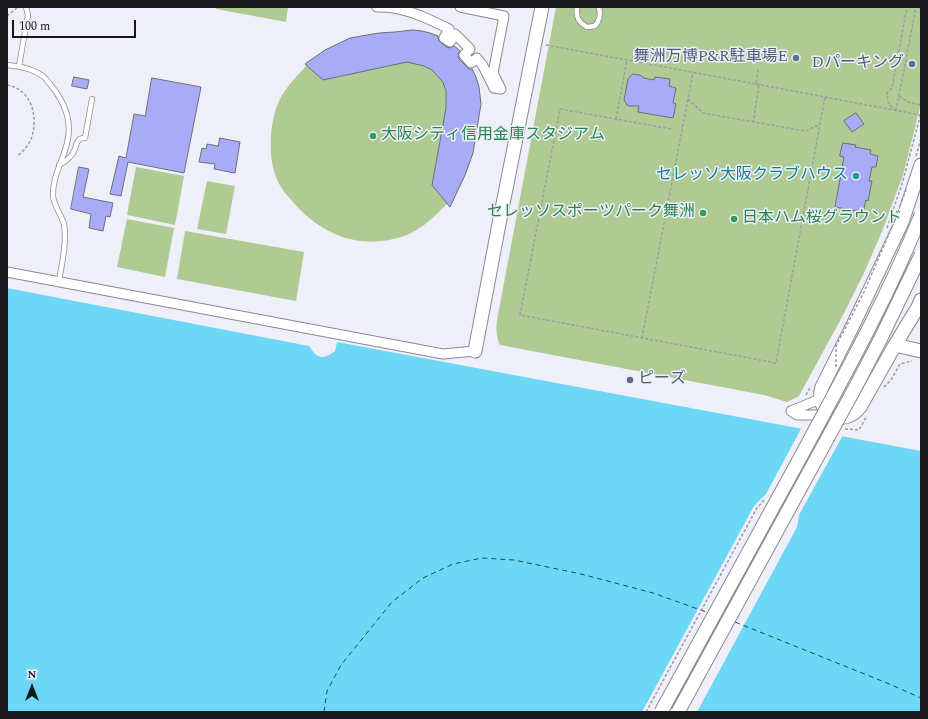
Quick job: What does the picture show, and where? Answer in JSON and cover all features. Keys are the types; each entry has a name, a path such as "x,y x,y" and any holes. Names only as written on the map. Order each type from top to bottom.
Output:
{"street":[{"path":"377,7 408,11 449,29 444,38 450,42 455,34 470,49 464,55 471,63 477,58 483,66 494,88 501,89 493,73 504,16 460,7"},
{"path":"7,272 443,354 475,351 542,7"},
{"path":"831,415 824,408 820,399 820,392 902,222 921,165"},
{"path":"661,712 845,375 888,291 908,248 921,215"},
{"path":"678,712 855,388 921,255"},
{"path":"820,399 791,411 797,415 831,415 845,418 858,411 921,300"},
{"path":"895,345 921,350"}],"lane":[{"path":"18,66 28,15 26,7"},
{"path":"577,7 576,13 579,22 587,27 591,27 595,26 600,18 599,7"},
{"path":"7,65 28,69 44,77 63,102 67,114 69,128 68,142 54,182 53,196 56,207 62,217 64,226 64,242 59,281"},
{"path":"59,165 69,159 79,139 85,138 92,99"}],"path":[{"path":"7,16 18,7"},
{"path":"896,111 888,103 887,93 892,88 907,7"},
{"path":"896,111 916,7"},
{"path":"536,43 920,115"},
{"path":"616,119 627,60"},
{"path":"756,84 758,69"},
{"path":"642,338 693,72"},
{"path":"7,85 17,88 26,95 32,106 33,113 34,123 30,140 27,146 17,156"},
{"path":"753,123 759,85"},
{"path":"899,96 908,102 921,105"},
{"path":"671,129 560,109 520,315 776,363 825,97"},
{"path":"688,99 702,113 806,131 816,126 819,127"},
{"path":"836,371 836,346 867,285 895,220 907,187"},
{"path":"646,712 757,508 767,496"}],"green space":[{"path":"216,7 288,7 286,22 216,9"},
{"name":"セレッソスポーツパーク舞洲","path":"556,7 921,7 921,103 903,175 883,229 864,273 799,396 787,402 764,395 500,345 496,326"},
{"name":"大阪シティ信用金庫スタジアム","path":"413,30 434,34 452,44 466,58 476,77 480,90 480,106 468,168 450,207 447,204 422,227 404,236 388,240 372,242 357,241 343,237 329,231 304,214 285,193 277,180 271,158 271,136 277,105 287,88 306,66 305,64 325,50 350,38 379,33"},
{"path":"136,167 184,176 175,225 127,215"},
{"path":"207,181 235,186 226,234 197,229"},
{"path":"127,219 174,228 165,277 117,267"},
{"path":"185,231 304,252 296,301 177,279"}],"water":[{"path":"7,288 309,346 315,354 321,357 327,356 335,351 337,342 921,451 921,712 7,712"}],"pier":[{"path":"802,427 843,435 799,515 797,527 697,712 642,712 754,506 766,494"}],"building":[{"path":"413,30 438,36 439,41 447,47 450,48 454,46 458,49 460,51 458,54 459,59 469,69 472,69 479,87 481,104 473,153 465,175 450,207 432,185 446,108 446,91 443,82 432,70 424,66 407,62 323,80 305,64 325,50 350,38 379,33"},
{"path":"633,74 654,80 655,77 670,79 669,86 676,88 673,103 676,104 673,118 638,112 639,106 627,105 624,100 628,79"},
{"path":"74,77 89,80 87,89 72,86"},
{"path":"152,78 201,87 184,173 128,162 121,196 110,194 119,156 126,158 134,114 145,116"},
{"path":"856,113 864,124 852,132 844,121"},
{"path":"220,138 240,142 235,173 214,169 215,164 199,162 202,148 206,149 207,144 218,146"},
{"name":"セレッソ大阪クラブハウス","path":"843,143 856,145 855,147 871,150 870,154 878,156 876,167 872,167 869,181 872,181 868,201 866,200 863,212 835,207 844,157 840,156"},
{"path":"79,167 89,169 83,197 113,203 110,217 106,216 103,231 89,228 91,214 71,209"}],"ferry route":[{"path":"324,712 327,691 341,665 392,602 423,578 453,564 482,558 514,560 581,574 653,593 709,613"},
{"path":"735,622 921,698"}],"place":[{"name":"舞洲万博P&R駐車場E","path":"796,58"},
{"name":"Dパーキング","path":"912,64"},
{"name":"大阪シティ信用金庫スタジアム","path":"373,136"},
{"name":"セレッソ大阪クラブハウス","path":"856,176"},
{"name":"セレッソスポーツパーク舞洲","path":"703,213"},
{"name":"日本ハム桜グラウンド","path":"734,219"},
{"name":"ピーズ","path":"630,380"}]}
